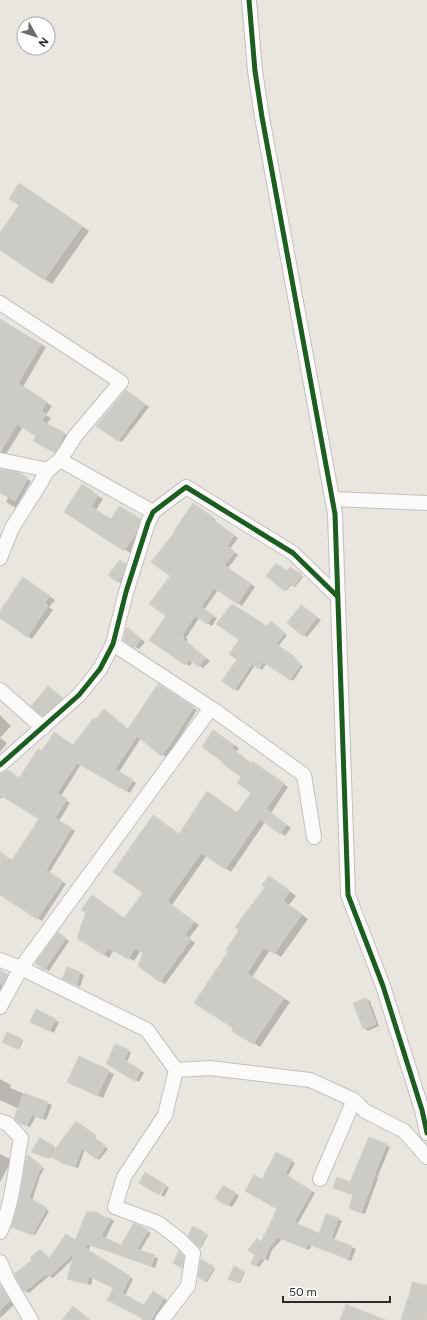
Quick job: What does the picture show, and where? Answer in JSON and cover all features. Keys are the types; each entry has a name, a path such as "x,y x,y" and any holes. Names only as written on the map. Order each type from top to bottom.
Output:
{"street":[{"path":"249,0 255,71 262,117 336,514 348,895 383,986 422,1110 427,1133"},
{"path":"0,303 121,382 76,434 60,460 48,470 12,528 3,539 0,558"},
{"path":"0,460 48,470"},
{"path":"60,460 153,512"},
{"path":"0,765 79,695 100,669 113,644 126,592 148,523 153,512 186,487 293,554 338,597"},
{"path":"333,499 427,503"},
{"path":"113,644 211,708 304,775 314,837"},
{"path":"0,690 43,728"},
{"path":"0,1008 21,968 211,708"},
{"path":"0,960 21,968 147,1030 176,1070 165,1115 124,1177 115,1207 158,1223 179,1239 193,1253 188,1286 162,1320"},
{"path":"176,1070 210,1068 310,1080 354,1100 365,1111 404,1131 427,1157"},
{"path":"320,1179 354,1100"},
{"path":"0,1121 8,1124 20,1138 12,1191 0,1232"},
{"path":"0,1262 27,1319"}],"building":[{"path":"19,183 82,226 44,280 0,250 0,233 19,205 9,199"},
{"path":"0,319 41,344 18,383 47,402 41,411 46,414 42,421 65,433 55,453 33,441 36,436 17,424 0,452"},
{"path":"126,390 145,404 118,441 96,426"},
{"path":"0,469 18,472 28,478 15,501 0,493"},
{"path":"82,484 98,495 91,507 111,519 119,506 141,519 137,531 124,551 64,512"},
{"path":"193,503 213,517 212,519 234,535 227,546 235,552 224,565 251,584 237,604 214,588 201,607 213,615 207,624 195,616 182,635 184,637 183,639 206,658 198,667 189,659 185,665 149,640 166,616 149,604 170,576 151,562 175,532 174,531"},
{"path":"120,560 126,564 122,576 117,582 108,575"},
{"path":"276,563 287,571 290,567 302,575 293,587 290,584 284,591 266,576"},
{"path":"23,577 50,596 45,603 48,606 27,637 0,618 0,611"},
{"path":"232,604 267,626 271,621 285,633 276,644 295,657 293,659 301,664 290,680 263,662 259,669 252,664 234,690 222,681 237,659 229,654 239,640 216,624"},
{"path":"301,605 317,617 303,636 287,623"},
{"path":"127,627 141,639 134,648 123,640"},
{"path":"158,684 194,707 161,756 137,736 115,769 133,780 126,791 77,763 57,793 67,799 55,818 72,828 46,870 63,881 37,919 0,895 0,852 12,860 39,819 0,795 0,773 8,770 19,778 38,749 42,751 54,732 73,745 94,718 96,719 104,709 128,729"},
{"path":"48,686 63,698 42,716 31,706"},
{"path":"213,730 234,745 232,748 251,763 252,761 284,783 266,809 286,825 280,834 260,819 225,869 201,853 167,901 194,922 185,935 191,939 160,982 138,966 143,953 135,948 128,959 108,948 103,955 77,938 86,912 81,910 92,895 124,918 143,893 113,872 153,815 179,834 207,791 237,813 251,793 237,783 241,777 202,747"},
{"path":"269,876 290,891 283,901 302,914 274,954 264,947 247,973 284,998 253,1044 232,1031 233,1028 194,1003 228,952 226,950 239,930 235,927 265,887 262,885"},
{"path":"58,932 66,938 44,970 35,963"},
{"path":"67,967 80,972 76,985 62,979"},
{"path":"0,970 8,975 2,985 0,983"},
{"path":"366,998 376,1024 363,1029 353,1003"},
{"path":"36,1009 56,1019 49,1031 30,1022"},
{"path":"7,1032 22,1039 17,1049 2,1042"},
{"path":"115,1044 129,1050 124,1060 141,1070 135,1081 106,1064"},
{"path":"79,1056 109,1070 97,1096 67,1082"},
{"path":"24,1093 48,1102 42,1119 32,1115 26,1126 19,1123 14,1118"},
{"path":"76,1121 94,1134 92,1136 106,1146 96,1159 82,1148 75,1167 62,1163 50,1156"},
{"path":"369,1137 387,1144 374,1175 361,1213 349,1208 353,1195 333,1188 337,1177 350,1182"},
{"path":"40,1138 54,1146 47,1158 31,1152"},
{"path":"276,1152 292,1160 285,1174 312,1191 294,1222 319,1233 326,1214 339,1218 331,1238 352,1246 348,1259 308,1244 306,1249 278,1237 269,1248 264,1260 261,1258 255,1266 251,1263 255,1255 248,1250 257,1238 261,1242 277,1209 245,1191 254,1175 262,1179"},
{"path":"28,1155 42,1166 29,1198 47,1208 32,1235 11,1227 19,1200 25,1163"},
{"path":"145,1172 166,1185 159,1195 139,1183"},
{"path":"223,1185 236,1193 227,1206 215,1198"},
{"path":"87,1212 96,1212 104,1217 111,1218 101,1236 121,1245 134,1223 148,1230 137,1249 155,1255 151,1266 87,1244 85,1248 130,1276 122,1293 120,1292 144,1305 153,1291 164,1298 151,1320 145,1320 107,1300 113,1288 89,1276 87,1284 67,1279 74,1253 49,1277 46,1274 24,1292 14,1274 32,1260 30,1258 40,1249 49,1258 66,1234 75,1240"},
{"path":"193,1226 207,1234 199,1248 188,1236"},
{"path":"179,1251 184,1256 182,1268 173,1263"},
{"path":"201,1259 214,1267 205,1282 198,1277"},
{"path":"234,1266 244,1271 238,1283 228,1279"},
{"path":"412,1282 427,1285 427,1320 401,1320 408,1297 409,1298"},
{"path":"1,1285 10,1301 0,1309 0,1286"},
{"path":"346,1304 385,1320 340,1320"},
{"path":"73,1306 90,1320 62,1320"}],"cycle path":[{"path":"249,0 255,71 262,117 335,514 348,895 383,986 422,1110 427,1133"},
{"path":"0,765 79,695 100,669 113,644 126,592 148,523 153,512 186,487 293,553 338,597"}]}
